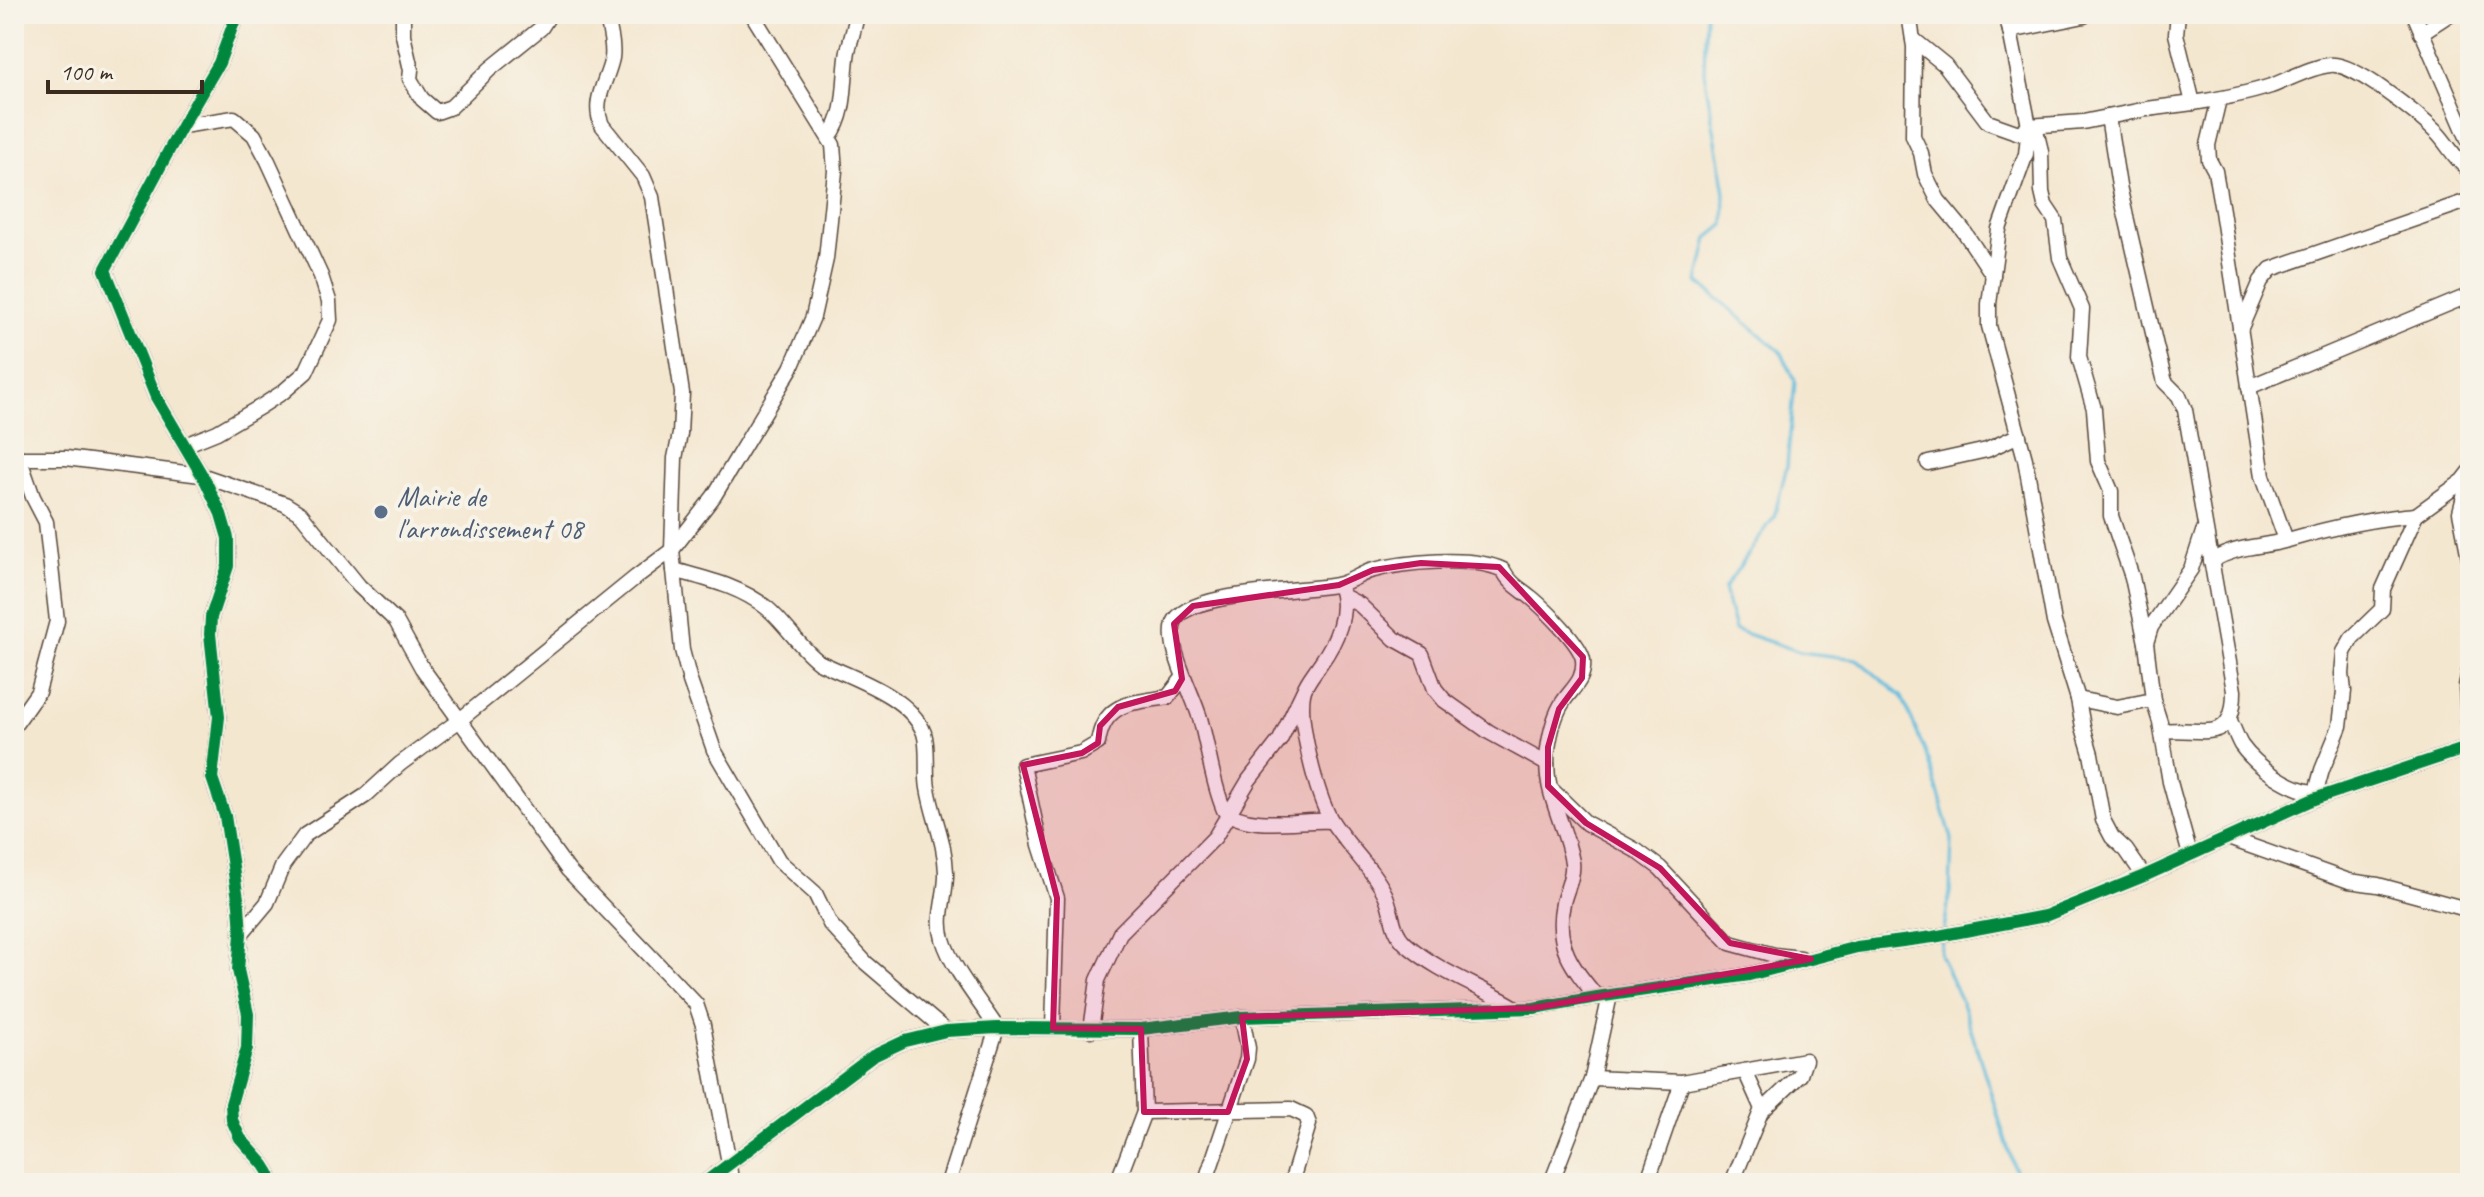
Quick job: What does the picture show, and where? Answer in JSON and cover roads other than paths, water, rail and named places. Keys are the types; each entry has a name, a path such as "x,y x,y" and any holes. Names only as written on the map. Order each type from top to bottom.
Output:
{"street":[{"path":"237,14 219,63 105,270 156,397 221,514 228,546 228,566 211,617 210,634 219,717 212,778 228,834 241,934 238,970 247,1000 247,1048 231,1104 232,1120 240,1138 269,1173 270,1183"},
{"path":"403,14 410,79 422,99 437,112 451,107 490,69 541,28 550,14"},
{"path":"606,14 612,53 599,98 598,116 643,176 652,197 682,393 680,434 675,458 672,550 682,650 690,681 714,750 779,861 815,893 830,924 866,963 946,1031"},
{"path":"241,934 267,903 283,865 305,835 365,796 400,764 672,550 714,496 791,368 813,317 826,259 835,171 833,145 752,14"},
{"path":"764,14 776,53"},
{"path":"830,136 842,106 857,14"},
{"path":"1909,14 1913,39 1913,136 1921,153 1925,174 1938,200 1963,230 1993,275"},
{"path":"2006,14 2032,126 2041,151 2045,205 2055,220 2060,258 2082,309 2079,357 2092,399 2098,461 2111,491 2111,516 2132,577 2170,782 2190,855"},
{"path":"2178,14 2176,34 2193,103"},
{"path":"2414,14 2470,144"},
{"path":"2421,33 2450,14"},
{"path":"2010,31 2087,15"},
{"path":"1913,39 1945,65 1988,122 2019,133 2032,126 2219,99 2268,87 2330,64 2341,66 2358,73 2426,123 2470,171"},
{"path":"2219,99 2208,145 2209,160 2215,171 2263,476 2286,540"},
{"path":"2108,117 2119,186 2165,382 2179,396 2185,410 2234,691 2230,721 2242,746 2263,765 2291,787 2315,796"},
{"path":"182,126 234,118 254,135 313,257 331,310 330,320 306,372 260,407 217,432 185,445"},
{"path":"2032,126 2026,154 1999,229 1989,326 2019,435 2054,622 2078,699 2103,820 2112,837 2126,850 2144,876"},
{"path":"2240,331 2261,281 2271,269 2470,200"},
{"path":"2249,387 2470,295"},
{"path":"1928,463 1987,450 2019,435"},
{"path":"14,726 38,692 57,621 46,522 17,458 66,458 201,475 285,504 301,514 359,586 396,621 422,668 568,870 696,1004 701,1012 731,1183"},
{"path":"2211,561 2239,548 2370,521 2416,515 2463,481 2470,472"},
{"path":"2470,472 2460,512 2470,563"},
{"path":"2315,796 2340,726 2344,652 2352,638 2383,606 2383,589 2416,515"},
{"path":"2146,643 2151,627 2191,569 2205,528"},
{"path":"1331,821 1300,820 1274,824 1228,814 1220,800 1200,719 1182,679 1173,631 1177,617 1193,606 1258,592 1341,590 1373,570 1421,563 1487,565 1503,570 1513,585 1537,602 1573,641 1583,657 1582,678 1559,709 1548,747 1548,786 1572,860 1562,911 1563,946 1574,969 1604,996"},
{"path":"674,570 718,582 753,598 768,608 819,662 885,693 921,728 926,742 927,786 945,847 946,889 940,921 942,936 947,951 997,1028"},
{"path":"1091,1030 1098,980 1120,933 1207,848 1249,780 1272,752 1304,691 1336,640 1341,590"},
{"path":"1341,590 1395,639 1422,654 1435,689 1444,700 1489,732 1547,764"},
{"path":"704,1183 873,1056 905,1041 946,1031 997,1028 1141,1029 1242,1017 1534,1008 1749,975 1857,947 1933,937 2045,916 2144,876 2315,796 2469,747 2466,686 2470,667"},
{"path":"1053,1028 1057,898 1040,845 1023,765 1081,753 1098,743 1100,726 1118,707 1168,697 1182,679"},
{"path":"1304,691 1304,726 1320,796 1331,821 1360,855 1381,888 1394,927 1403,942 1429,961 1517,1008"},
{"path":"2078,699 2117,707 2153,700"},
{"path":"2162,731 2187,729 2208,733 2222,729 2230,721"},
{"path":"1548,786 1586,823 1637,851 1660,868 1730,943 1762,952 1811,959"},
{"path":"2228,838 2349,881 2378,885 2470,910"},
{"path":"1551,1183 1592,1078 1604,996"},
{"path":"1205,1183 1247,1059 1242,1017"},
{"path":"948,1183 997,1028"},
{"path":"1117,1183 1144,1112 1141,1029"},
{"path":"1592,1078 1682,1082 1805,1060 1800,1075 1761,1112"},
{"path":"1732,1183 1761,1112 1761,1103 1745,1071"},
{"path":"1647,1183 1682,1082"},
{"path":"1144,1112 1291,1109 1306,1116 1309,1124 1307,1136 1291,1183"}],"waterway":[{"path":"1706,14 1704,72 1725,192 1724,225 1708,238 1698,282 1782,353 1795,381 1787,466 1774,517 1724,589 1735,630 1800,652 1857,659 1902,697 1929,761 1952,839 1950,892 1944,930"},
{"path":"1942,941 1940,954 1965,1011 2016,1173 2027,1183"}],"place":[{"name":"Mairie de l'arrondissement 08","path":"381,512"}]}
